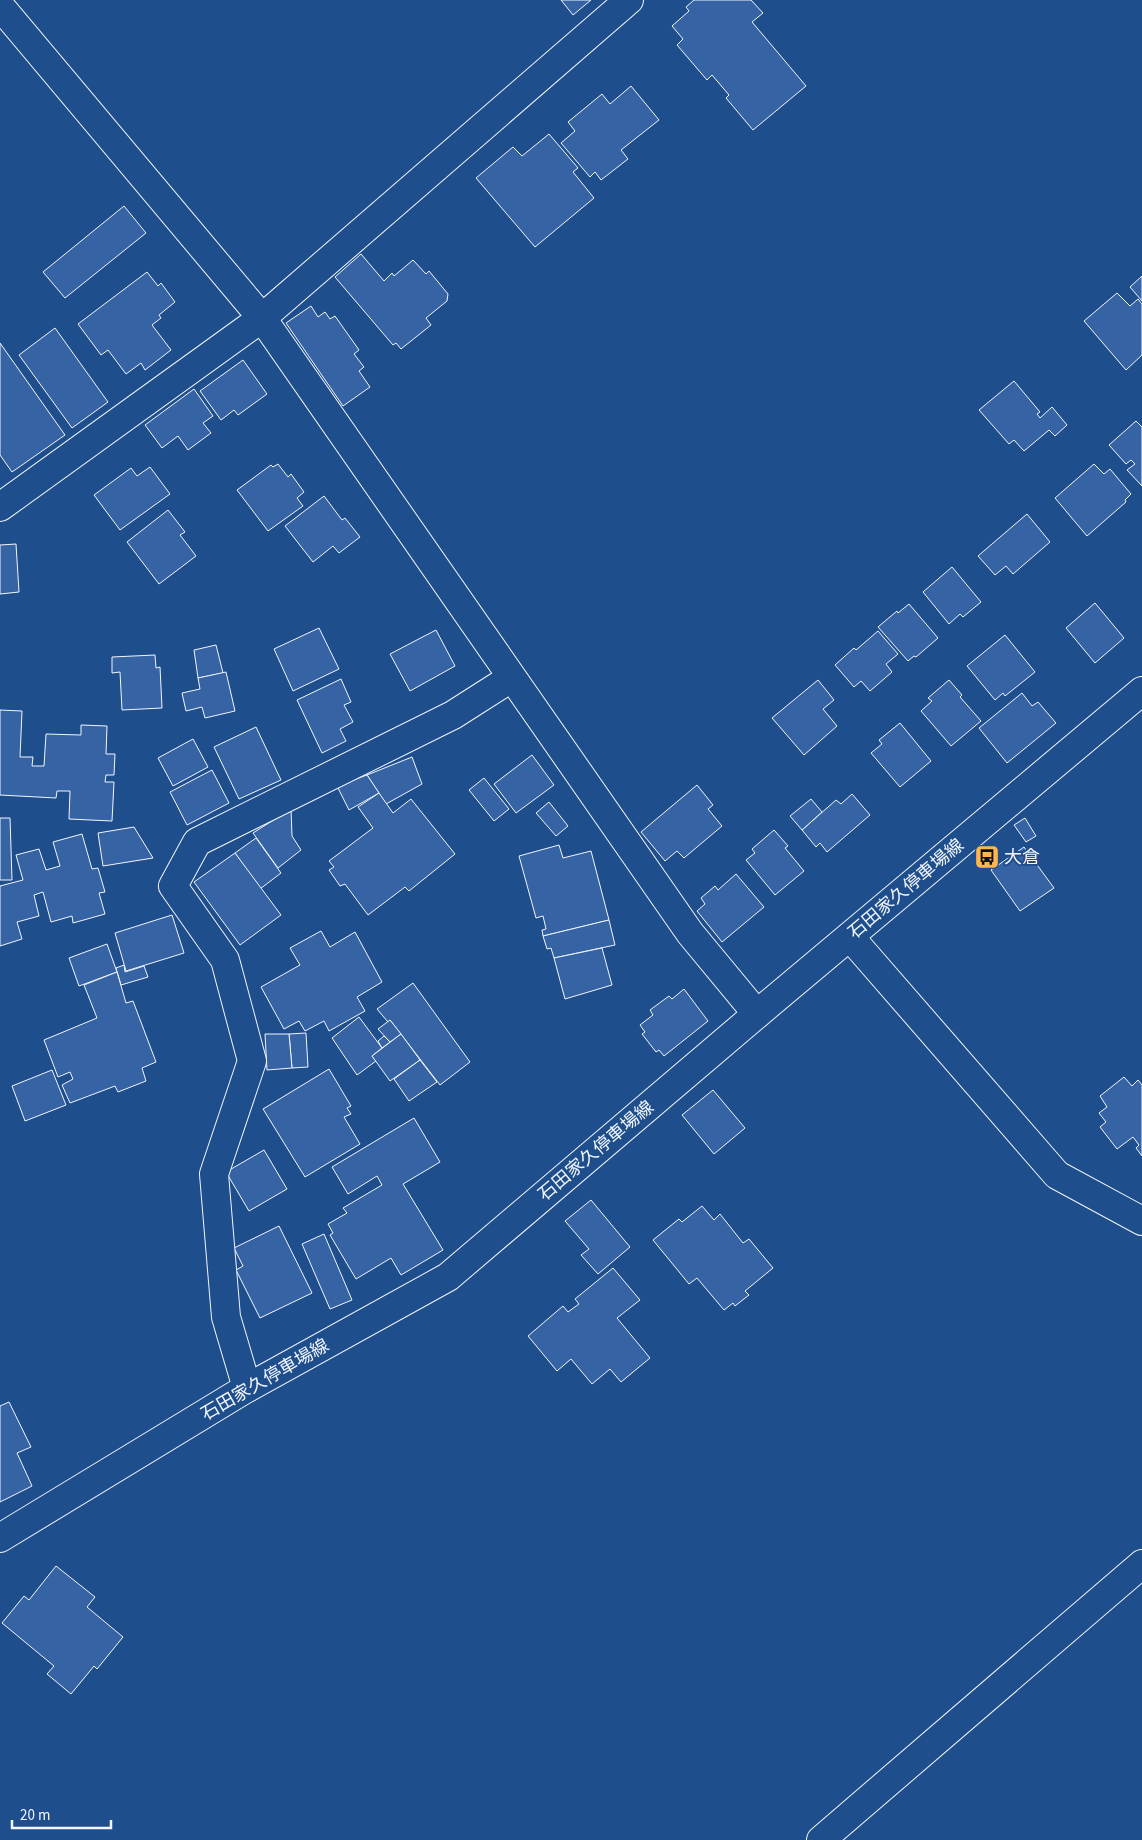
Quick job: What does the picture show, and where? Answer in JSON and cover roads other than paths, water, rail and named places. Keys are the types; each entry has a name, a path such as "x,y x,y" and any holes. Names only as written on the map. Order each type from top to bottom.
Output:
{"street":[{"path":"0,507 262,318 630,0"},
{"path":"0,6 262,318 690,933 757,1014"},
{"path":"248,1388 226,1317 214,1174 252,1061 225,960 173,886 198,842 453,715 511,678"},
{"name":"石田家久停車場線","path":"0,1538 248,1388 448,1277 757,1014 1142,691"},
{"path":"850,936 1057,1175 1142,1221"},
{"path":"821,1840 1142,1564"}],"place":[{"name":"大倉","path":"987,857"}]}
